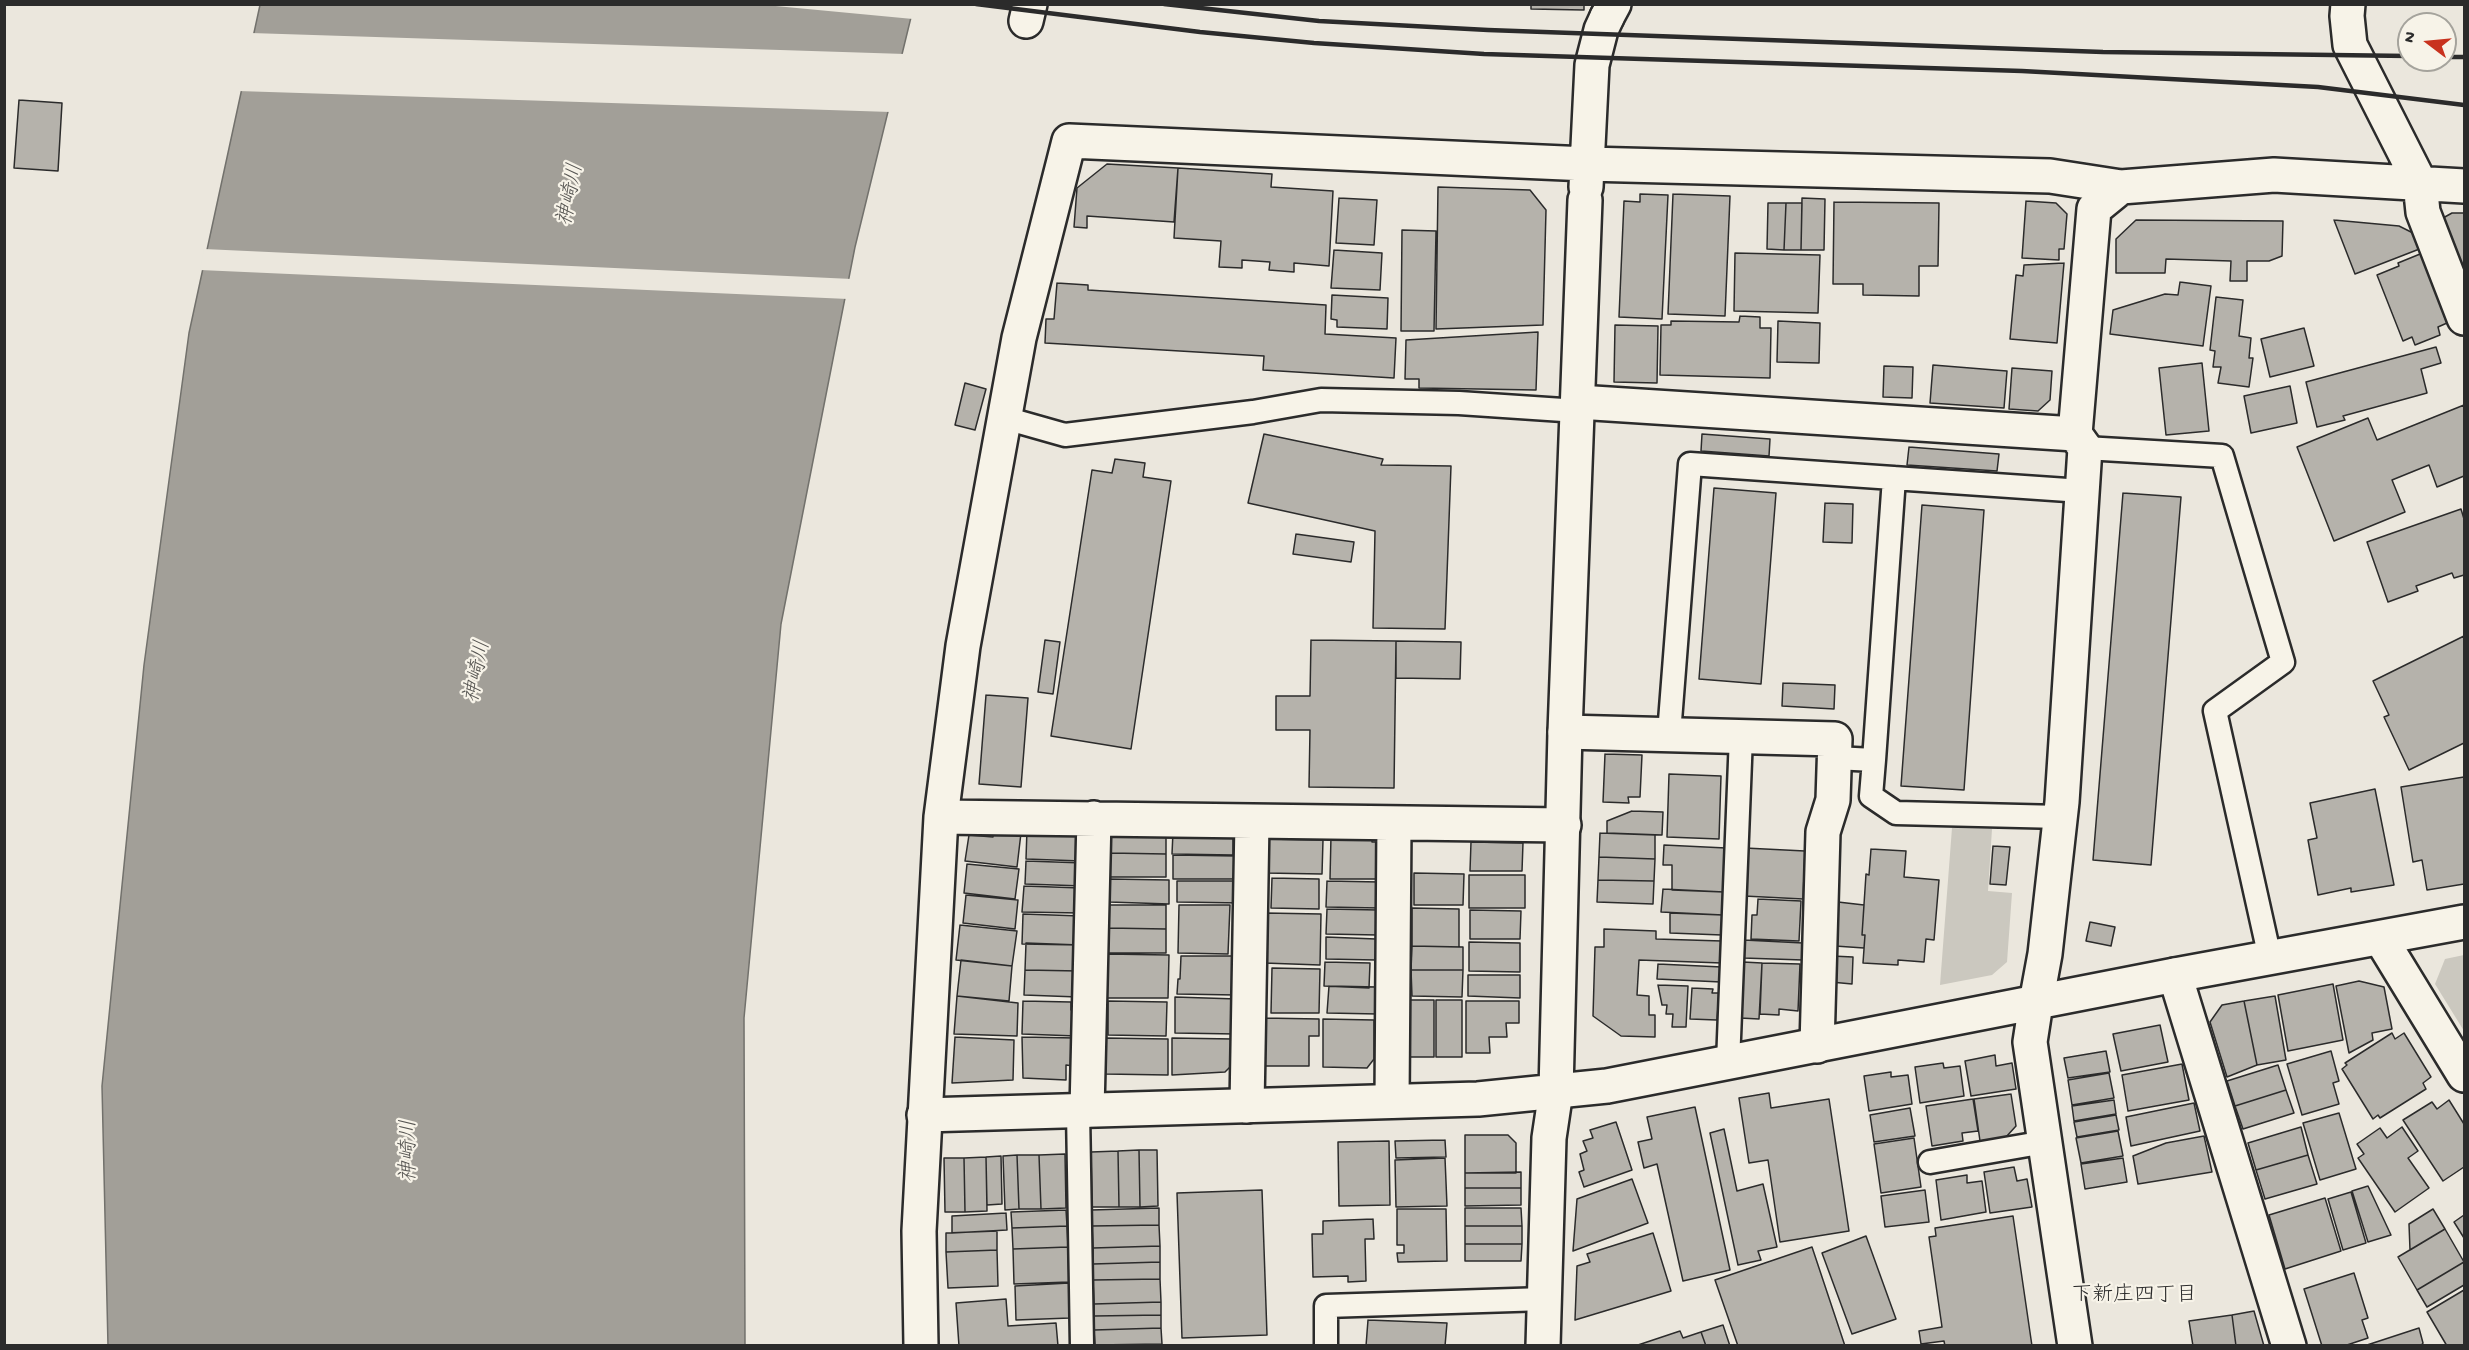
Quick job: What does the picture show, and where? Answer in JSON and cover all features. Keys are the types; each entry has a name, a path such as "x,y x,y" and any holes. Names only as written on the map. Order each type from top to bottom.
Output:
{"street":[{"path":"2348,4 2350,45 2420,183 2423,212 2464,318"},
{"path":"1543,1346 1549,1138 1556,1091 1565,732 1587,164 1592,65 1601,30 1610,11"},
{"path":"921,1346 920,1231 924,1115 941,817 963,646 1019,338 1069,141 1587,164 2050,176 2121,187 2274,175 2464,186"},
{"path":"2074,1346 2030,1042 2045,954 2061,818 2082,491 2080,441 2094,209 2121,187"},
{"path":"1578,407 2080,441"},
{"path":"1565,732 1835,739 1833,800 1823,832 1817,1046"},
{"path":"941,817 1564,825"},
{"path":"1082,1110 1094,818"},
{"path":"1247,1106 1252,821"},
{"path":"1392,1101 1394,823"},
{"path":"924,1115 1478,1098 1607,1086 2175,975 2464,922"},
{"path":"2381,939 2464,1075"},
{"path":"2175,975 2289,1346"}],"lane":[{"path":"1005,418 1065,435 1253,412 1321,400 1578,407"},
{"path":"2080,441 2222,456 2283,662 2215,711 2270,958"},
{"path":"1669,734 1690,464 2082,491"},
{"path":"1894,478 1871,796 1896,813 2061,818"},
{"path":"1728,1063 1741,736"},
{"path":"1835,758 1874,760"},
{"path":"1082,1110 1082,1346"},
{"path":"1930,1162 2045,1142"},
{"path":"1326,1346 1326,1306 1545,1299"}],"shaded area":[{"path":"1952,828 1992,829 1988,891 2012,893 2007,962 1992,975 1940,985"},
{"path":"2464,955 2464,1031 2435,984 2445,959"}],"water":[{"name":"神崎川","path":"260,5 914,5 855,247 781,624 744,1018 745,1345 108,1346 102,1086 144,665 189,333"}],"pier":[{"path":"765,4 917,4 913,19 765,5"},
{"path":"251,33 905,54 891,112 238,91"},
{"path":"204,249 852,279 848,299 200,270"}],"building":[{"path":"1531,4 1584,4 1584,10 1531,9"},
{"path":"19,100 62,103 58,171 14,168"},
{"path":"1107,164 1178,168 1174,222 1087,216 1087,228 1074,227 1077,188"},
{"path":"1178,168 1272,174 1271,187 1333,191 1329,266 1294,263 1294,272 1269,270 1270,262 1242,260 1242,268 1219,267 1221,241 1174,238"},
{"path":"1438,187 1530,190 1546,210 1543,325 1436,329"},
{"path":"1640,194 1668,195 1662,319 1619,317 1624,201 1640,202"},
{"path":"1673,194 1730,196 1725,316 1668,314"},
{"path":"1339,198 1377,200 1374,245 1336,243"},
{"path":"1802,198 1825,199 1824,250 1801,250"},
{"path":"2026,201 2056,203 2067,214 2064,249 2059,249 2059,260 2022,258"},
{"path":"1834,202 1939,203 1938,266 1919,266 1919,296 1863,295 1863,284 1833,284"},
{"path":"1768,203 1786,203 1784,250 1767,249"},
{"path":"1786,203 1802,203 1801,250 1784,250"},
{"path":"2452,213 2464,213 2464,272 2443,218"},
{"path":"2136,220 2283,221 2282,256 2269,261 2247,261 2247,281 2230,281 2231,261 2166,259 2165,273 2116,273 2116,239"},
{"path":"2334,220 2399,226 2417,235 2422,248 2355,274"},
{"path":"1402,230 1436,231 1434,331 1401,331"},
{"path":"1334,250 1382,253 1380,290 1331,288"},
{"path":"2425,252 2442,294 2437,296 2447,323 2438,327 2440,335 2415,345 2412,337 2403,341 2377,275"},
{"path":"1735,253 1820,255 1818,313 1734,311"},
{"path":"2064,263 2057,343 2010,339 2016,275 2023,276 2024,265"},
{"path":"2180,282 2211,286 2203,346 2110,334 2113,310 2165,294 2178,295"},
{"path":"1057,283 1088,285 1088,290 1326,305 1325,334 1396,338 1394,378 1263,370 1264,356 1045,343 1046,319 1054,319"},
{"path":"1332,295 1388,298 1387,329 1337,327 1337,320 1331,319"},
{"path":"2216,297 2243,300 2239,336 2251,338 2249,358 2253,358 2249,387 2218,383 2221,367 2213,367 2215,351 2210,350"},
{"path":"1740,316 1760,317 1760,328 1771,328 1770,378 1660,375 1661,325 1671,325 1671,321 1739,322"},
{"path":"1778,321 1820,323 1819,363 1777,362"},
{"path":"1615,325 1658,326 1657,383 1614,382"},
{"path":"2304,328 2314,366 2270,377 2261,339"},
{"path":"1538,332 1536,390 1419,388 1419,379 1405,379 1406,340"},
{"path":"2436,347 2441,363 2421,369 2427,393 2343,416 2345,420 2317,427 2306,382"},
{"path":"2202,363 2209,431 2166,435 2159,368"},
{"path":"1933,365 2007,371 2004,408 1930,403"},
{"path":"1884,366 1913,367 1912,398 1883,397"},
{"path":"2012,368 2052,371 2050,400 2038,411 2009,409"},
{"path":"965,383 986,389 975,430 955,425"},
{"path":"2290,386 2297,423 2251,433 2244,396"},
{"path":"2464,405 2464,476 2437,487 2429,465 2392,480 2405,512 2334,541 2297,447 2368,418 2377,440"},
{"path":"1264,434 1383,459 1381,465 1451,466 1445,629 1373,628 1375,531 1248,503"},
{"path":"1702,434 1770,439 1769,456 1701,451"},
{"path":"1909,447 1999,454 1997,471 1907,465"},
{"path":"1115,459 1145,463 1143,477 1171,481 1131,749 1051,736 1092,470 1112,473"},
{"path":"1714,488 1776,493 1761,684 1699,679"},
{"path":"2123,493 2181,497 2151,865 2093,860"},
{"path":"1825,503 1853,504 1852,543 1823,542"},
{"path":"1922,505 1984,510 1964,790 1901,786"},
{"path":"2461,509 2464,519 2464,575 2454,578 2452,573 2416,586 2418,591 2388,602 2367,542"},
{"path":"1296,534 1354,542 1351,562 1293,554"},
{"path":"2464,636 2464,743 2409,770 2384,717 2389,715 2373,681"},
{"path":"1045,640 1060,642 1053,694 1038,692"},
{"path":"1311,640 1396,641 1394,788 1309,787 1310,730 1276,730 1276,696 1310,696"},
{"path":"1396,641 1461,642 1460,679 1396,678"},
{"path":"1783,683 1835,685 1834,709 1782,706"},
{"path":"986,695 1028,698 1021,787 979,784"},
{"path":"1605,754 1642,755 1640,797 1628,797 1629,803 1603,802"},
{"path":"1669,774 1721,776 1719,839 1667,837"},
{"path":"2464,777 2464,884 2427,890 2422,860 2413,862 2401,787"},
{"path":"2375,789 2394,885 2351,892 2351,888 2318,895 2308,840 2317,838 2310,803"},
{"path":"1632,811 1663,812 1662,835 1607,833 1607,821"},
{"path":"1027,829 1071,831 1082,842 1081,861 1026,859"},
{"path":"994,830 1021,833 1017,867 965,861 969,835 993,837"},
{"path":"1109,831 1166,831 1166,854 1109,853"},
{"path":"1173,832 1233,832 1233,855 1172,854"},
{"path":"1600,833 1655,835 1655,859 1599,857"},
{"path":"1331,836 1372,837 1372,842 1377,842 1376,879 1330,879"},
{"path":"1266,839 1323,840 1322,874 1265,873"},
{"path":"1471,842 1523,843 1522,871 1470,871"},
{"path":"1664,845 1726,848 1724,892 1672,890 1672,865 1663,865"},
{"path":"1993,846 2010,847 2006,885 1990,884"},
{"path":"1745,848 1805,851 1803,899 1744,896"},
{"path":"1871,849 1906,851 1904,877 1939,880 1934,940 1926,939 1924,962 1898,960 1898,965 1863,963 1865,935 1862,935 1866,874 1869,875"},
{"path":"1109,853 1166,854 1166,877 1109,877"},
{"path":"1173,855 1236,856 1236,879 1173,879"},
{"path":"1599,857 1655,859 1654,881 1598,880"},
{"path":"1026,861 1084,863 1083,886 1025,884"},
{"path":"967,864 1019,869 1015,899 964,893"},
{"path":"1414,873 1464,874 1463,905 1414,905"},
{"path":"1469,875 1525,875 1525,908 1469,908"},
{"path":"1272,878 1319,879 1319,909 1271,908"},
{"path":"1109,879 1169,880 1169,904 1109,902"},
{"path":"1598,880 1654,881 1653,904 1597,902"},
{"path":"1177,881 1242,881 1242,903 1177,902"},
{"path":"1327,881 1380,882 1379,908 1326,907"},
{"path":"1024,886 1081,888 1080,913 1022,912"},
{"path":"1663,889 1724,892 1723,915 1661,912"},
{"path":"966,895 1018,900 1015,929 963,923"},
{"path":"1758,899 1801,901 1799,941 1751,939 1752,915 1757,915"},
{"path":"1838,902 1864,905 1862,935 1865,935 1864,948 1835,946"},
{"path":"1109,905 1166,905 1166,929 1108,928"},
{"path":"1179,905 1230,905 1228,954 1178,953"},
{"path":"1412,908 1459,909 1459,947 1412,946"},
{"path":"1327,909 1379,910 1378,935 1326,934"},
{"path":"1470,910 1521,911 1520,939 1470,939"},
{"path":"1265,913 1321,914 1320,965 1264,963"},
{"path":"1670,913 1723,915 1722,935 1670,933"},
{"path":"1023,914 1081,916 1080,945 1022,944"},
{"path":"2090,922 2115,927 2111,946 2086,941"},
{"path":"960,925 1017,931 1012,966 956,960"},
{"path":"1108,928 1166,929 1166,953 1108,953"},
{"path":"1604,929 1656,931 1656,939 1722,941 1722,963 1639,960 1637,995 1649,996 1649,1015 1655,1015 1655,1037 1621,1036 1593,1016 1595,947 1604,947"},
{"path":"1326,937 1376,939 1376,960 1326,959"},
{"path":"1744,940 1803,943 1803,960 1743,958"},
{"path":"1469,942 1520,943 1520,972 1469,971"},
{"path":"1026,943 1080,945 1079,971 1025,970"},
{"path":"1412,946 1463,947 1463,970 1411,970"},
{"path":"1107,954 1169,955 1168,998 1107,998"},
{"path":"1181,956 1240,956 1236,995 1177,994"},
{"path":"1832,956 1853,957 1852,984 1831,982"},
{"path":"961,960 1012,966 1009,1001 957,996"},
{"path":"1325,962 1370,963 1369,988 1324,986"},
{"path":"1743,962 1762,963 1759,1019 1740,1018"},
{"path":"1762,963 1800,964 1798,1011 1779,1009 1779,1015 1760,1014"},
{"path":"1658,964 1722,967 1721,982 1657,979"},
{"path":"1272,968 1320,969 1319,1013 1271,1013"},
{"path":"1025,970 1079,971 1078,997 1024,995"},
{"path":"1411,970 1463,970 1462,997 1412,996"},
{"path":"1468,975 1520,975 1520,998 1468,996"},
{"path":"2359,981 2384,987 2392,1029 2372,1033 2373,1040 2349,1053 2336,986"},
{"path":"2333,984 2343,1040 2288,1051 2278,995"},
{"path":"1658,985 1688,986 1686,1027 1672,1027 1673,1014 1666,1014 1667,1005 1662,1005"},
{"path":"1329,986 1378,987 1378,1014 1327,1013"},
{"path":"1692,988 1713,989 1712,993 1719,993 1717,1020 1690,1019"},
{"path":"957,996 1018,1003 1017,1036 954,1034"},
{"path":"2275,996 2286,1060 2257,1065 2244,1001"},
{"path":"1175,997 1237,999 1236,1034 1175,1033"},
{"path":"1408,1000 1434,1000 1434,1057 1408,1057"},
{"path":"1436,1000 1462,1000 1462,1057 1436,1057"},
{"path":"1023,1001 1071,1002 1071,1010 1076,1010 1076,1036 1022,1034"},
{"path":"1108,1001 1167,1002 1166,1036 1108,1035"},
{"path":"1466,1001 1519,1001 1519,1023 1506,1023 1507,1037 1489,1037 1490,1053 1466,1053"},
{"path":"2244,1001 2257,1065 2227,1077 2210,1022 2222,1005"},
{"path":"1263,1018 1319,1019 1319,1036 1309,1036 1309,1066 1262,1066"},
{"path":"1323,1019 1374,1020 1374,1059 1367,1068 1323,1067"},
{"path":"2160,1025 2168,1062 2121,1071 2113,1034"},
{"path":"2392,1033 2395,1039 2404,1033 2431,1077 2423,1083 2426,1089 2380,1118 2378,1115 2373,1119 2342,1069 2347,1065 2345,1063"},
{"path":"955,1037 1014,1040 1013,1080 952,1083"},
{"path":"1022,1037 1076,1038 1074,1066 1066,1065 1066,1080 1023,1078"},
{"path":"1105,1038 1168,1039 1168,1075 1105,1074"},
{"path":"1172,1038 1233,1039 1233,1064 1225,1072 1172,1075"},
{"path":"2106,1051 2110,1072 2068,1078 2064,1058"},
{"path":"2331,1051 2339,1081 2333,1083 2339,1104 2302,1115 2287,1064"},
{"path":"1995,1055 1996,1066 2012,1063 2016,1089 1971,1096 1965,1061"},
{"path":"1943,1063 1944,1068 1960,1066 1964,1096 1920,1103 1915,1067"},
{"path":"2182,1064 2189,1100 2128,1111 2122,1075"},
{"path":"2278,1065 2286,1090 2235,1106 2227,1081"},
{"path":"1891,1072 1891,1077 1908,1075 1912,1104 1869,1111 1864,1076"},
{"path":"2109,1073 2114,1098 2072,1105 2068,1080"},
{"path":"2286,1090 2294,1113 2243,1129 2235,1106"},
{"path":"1769,1093 1771,1108 1829,1099 1849,1231 1780,1242 1768,1160 1749,1163 1739,1098"},
{"path":"2011,1094 2016,1126 2006,1137 1980,1141 1974,1099"},
{"path":"1973,1099 1978,1131 1962,1133 1963,1141 1932,1146 1926,1106"},
{"path":"2114,1100 2116,1114 2074,1121 2072,1106"},
{"path":"2449,1100 2464,1124 2464,1167 2443,1181 2403,1120 2432,1102 2437,1109"},
{"path":"2194,1103 2200,1131 2131,1146 2126,1117"},
{"path":"1695,1107 1730,1270 1683,1281 1657,1164 1644,1168 1638,1142 1652,1139 1647,1117"},
{"path":"1910,1108 1915,1136 1874,1142 1870,1115"},
{"path":"2339,1113 2356,1169 2320,1180 2303,1123"},
{"path":"2116,1115 2119,1130 2077,1137 2074,1122"},
{"path":"1616,1122 1632,1170 1584,1187 1579,1172 1584,1170 1580,1154 1587,1151 1583,1141 1593,1138 1590,1130"},
{"path":"2301,1127 2308,1155 2256,1170 2248,1143"},
{"path":"2402,1127 2418,1151 2408,1158 2429,1188 2395,1212 2358,1158 2364,1154 2357,1144 2380,1128 2387,1138"},
{"path":"1724,1129 1737,1191 1763,1184 1777,1247 1758,1251 1761,1260 1738,1265 1710,1133"},
{"path":"2118,1131 2123,1156 2081,1163 2076,1138"},
{"path":"1465,1135 1508,1135 1516,1143 1516,1173 1465,1173"},
{"path":"2204,1136 2212,1172 2138,1184 2133,1156 2166,1143"},
{"path":"1914,1138 1921,1187 1881,1193 1874,1144"},
{"path":"1445,1140 1446,1157 1396,1158 1395,1141"},
{"path":"1389,1141 1390,1205 1339,1206 1338,1142"},
{"path":"1139,1150 1140,1207 1119,1207 1118,1151"},
{"path":"1139,1150 1157,1150 1158,1206 1140,1207"},
{"path":"1118,1151 1119,1207 1092,1207 1091,1152"},
{"path":"1065,1154 1066,1208 1041,1209 1039,1155"},
{"path":"1017,1155 1019,1209 1005,1210 1003,1156"},
{"path":"1017,1155 1039,1155 1041,1209 1019,1209"},
{"path":"2308,1155 2317,1184 2265,1199 2256,1170"},
{"path":"1001,1156 1002,1204 987,1205 986,1157"},
{"path":"986,1157 987,1211 965,1212 964,1158"},
{"path":"944,1158 964,1158 965,1212 945,1212"},
{"path":"1445,1158 1447,1206 1396,1207 1395,1160"},
{"path":"2123,1158 2127,1182 2085,1189 2081,1164"},
{"path":"2014,1167 2017,1181 2027,1179 2032,1207 1990,1213 1984,1172"},
{"path":"1521,1172 1521,1188 1465,1188 1465,1173"},
{"path":"1967,1175 1967,1183 1982,1181 1986,1212 1941,1220 1936,1180"},
{"path":"1632,1179 1648,1223 1573,1251 1577,1199"},
{"path":"2368,1186 2391,1235 2368,1242 2352,1191"},
{"path":"1465,1188 1521,1188 1521,1205 1465,1206"},
{"path":"1262,1190 1267,1335 1182,1338 1177,1193"},
{"path":"1925,1190 1929,1222 1885,1227 1881,1196"},
{"path":"2351,1192 2366,1243 2343,1250 2328,1199"},
{"path":"2325,1198 2341,1251 2285,1269 2269,1215"},
{"path":"1159,1208 1159,1225 1092,1226 1091,1210"},
{"path":"1465,1208 1521,1208 1522,1226 1465,1226"},
{"path":"1397,1209 1446,1209 1447,1261 1398,1262 1397,1253 1404,1253 1404,1245 1397,1245"},
{"path":"2433,1209 2445,1229 2410,1250 2409,1224"},
{"path":"1066,1210 1067,1226 1012,1228 1011,1212"},
{"path":"1006,1213 1007,1230 952,1233 952,1216"},
{"path":"2464,1215 2464,1238 2454,1222"},
{"path":"2013,1216 2032,1346 1945,1346 1944,1341 1921,1344 1919,1331 1942,1327 1929,1237 1936,1236 1935,1228"},
{"path":"1373,1219 1374,1239 1365,1239 1366,1281 1348,1282 1348,1276 1313,1277 1312,1234 1323,1234 1323,1221"},
{"path":"1159,1225 1160,1246 1093,1248 1092,1226"},
{"path":"1067,1226 1068,1247 1013,1249 1012,1228"},
{"path":"1465,1226 1522,1226 1522,1244 1465,1244"},
{"path":"2445,1229 2464,1262 2417,1290 2398,1257"},
{"path":"997,1231 997,1250 946,1252 946,1233"},
{"path":"1653,1233 1671,1291 1575,1320 1577,1266 1590,1262 1587,1254"},
{"path":"1866,1236 1896,1319 1852,1334 1822,1253"},
{"path":"1465,1244 1522,1244 1521,1261 1465,1261"},
{"path":"1160,1246 1160,1262 1093,1264 1093,1248"},
{"path":"1068,1247 1069,1282 1014,1284 1013,1249"},
{"path":"1812,1247 1845,1346 1738,1346 1715,1280"},
{"path":"997,1250 998,1286 948,1288 946,1252"},
{"path":"1160,1262 1160,1279 1093,1280 1093,1264"},
{"path":"2464,1262 2464,1285 2427,1307 2417,1290"},
{"path":"2354,1273 2368,1318 2362,1320 2368,1338 2344,1346 2322,1346 2304,1289"},
{"path":"1160,1279 1161,1302 1094,1304 1093,1280"},
{"path":"1069,1283 1070,1318 1016,1320 1015,1286"},
{"path":"2464,1290 2464,1346 2447,1346 2427,1312"},
{"path":"1006,1299 1008,1326 1056,1323 1058,1346 959,1346 956,1303"},
{"path":"1161,1302 1161,1315 1094,1316 1094,1304"},
{"path":"2254,1311 2264,1346 2236,1346 2232,1315"},
{"path":"1161,1315 1161,1328 1094,1330 1094,1316"},
{"path":"2232,1315 2236,1346 2193,1346 2189,1321"},
{"path":"1368,1320 1447,1323 1445,1346 1366,1346"},
{"path":"1723,1325 1730,1346 1706,1346 1701,1332"},
{"path":"1161,1328 1162,1344 1095,1345 1094,1330"},
{"path":"2419,1328 2423,1343 2421,1346 2364,1346"},
{"path":"1680,1331 1683,1338 1701,1332 1706,1346 1635,1346"}],"railway":[{"path":"976,4 1200,32 1314,43 1484,54 2022,71 2318,87 2464,105"},
{"path":"1164,4 1319,21 1488,30 2103,52 2397,56"},
{"path":"2457,57 2464,57"}],"district":[{"name":"下新庄四丁目","path":"2134,1297"}]}
